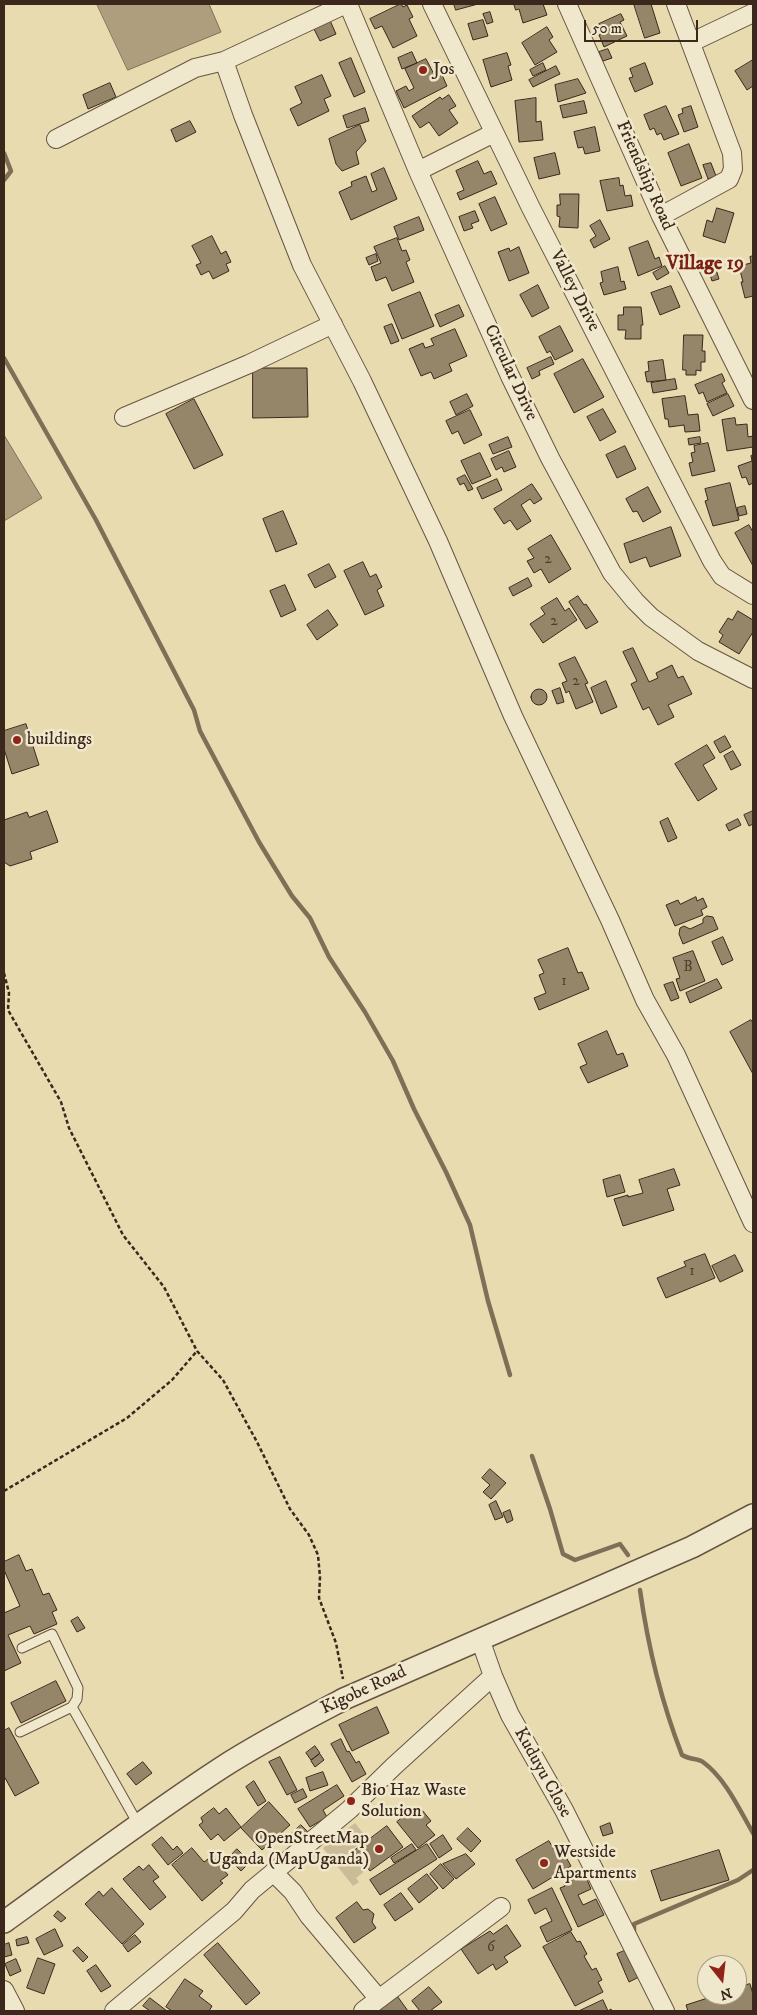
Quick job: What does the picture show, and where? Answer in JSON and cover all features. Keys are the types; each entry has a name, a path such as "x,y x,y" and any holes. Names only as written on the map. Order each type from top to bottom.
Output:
{"street":[{"path":"56,140 195,68 224,61 347,4"},
{"name":"Circular Drive","path":"347,4 418,171 510,376 550,458 612,573 651,618 698,651 753,681"},
{"name":"Valley Drive","path":"432,4 494,133 703,544 722,576 753,595"},
{"name":"Friendship Road","path":"566,4 661,216 753,400"},
{"path":"661,216 729,179 734,169 732,153 692,42 676,4"},
{"path":"692,42 753,12"},
{"path":"224,61 243,115 302,265 362,381 438,542 513,716 645,1000 676,1055 753,1223"},
{"path":"418,171 494,133"},
{"path":"124,417 249,364 333,324"},
{"name":"Kigobe Road","path":"4,1922 138,1824 236,1758 295,1724 346,1698 692,1547 753,1515"},
{"name":"Kuduyu Close","path":"480,1639 510,1715 564,1810 665,2011"},
{"path":"114,2011 234,1911 252,1890 273,1872 349,1810 394,1766 493,1676"},
{"path":"273,1872 293,1892 309,1916 378,1999"},
{"path":"363,2011 501,1907"},
{"path":"4,1990 15,2011"}],"lane":[{"path":"20,1732 72,1707 78,1688 52,1634 22,1648"},
{"path":"72,1707 138,1824"}],"path":[{"path":"4,973 9,993 8,1010 61,1102 69,1128 123,1234 164,1286 196,1351 223,1380 257,1442 290,1509 309,1535 318,1555 320,1576 319,1598 336,1643 346,1698"},
{"path":"4,1491 127,1418 172,1380 196,1351"}],"shaded area":[{"path":"97,4 209,4 221,32 128,70"},
{"path":"4,435 42,498 4,521"},
{"path":"355,1823 367,1838 350,1851 365,1871 356,1878 359,1882 353,1886 323,1848"}],"building":[{"path":"401,4 403,7 407,5 413,17 409,19 417,36 393,48 382,26 375,29 370,19"},
{"path":"454,4 478,4 456,10"},
{"path":"514,4 543,4 547,15 523,23 519,9 516,10"},
{"path":"634,4 651,4 660,33 645,38"},
{"path":"490,12 493,22 487,24 483,14"},
{"path":"621,14 624,20 620,22 627,36 604,47 599,35 603,33 599,24"},
{"path":"328,16 336,34 320,41 311,23"},
{"path":"483,20 488,36 473,40 468,24"},
{"path":"547,27 553,37 549,40 557,52 535,65 522,43"},
{"path":"608,49 612,58 603,61 599,52"},
{"path":"412,52 417,63 402,69 398,58"},
{"path":"507,53 511,65 508,66 512,80 491,87 483,60"},
{"path":"351,58 365,92 354,97 339,63"},
{"path":"426,59 436,78 442,75 447,86 404,108 396,91 406,86 409,91 414,88 405,69"},
{"path":"753,60 753,86 747,90 735,71"},
{"path":"543,63 546,70 533,76 530,70"},
{"path":"645,63 653,84 635,92 629,78 633,77 630,69"},
{"path":"556,66 560,74 533,87 529,80"},
{"path":"322,75 331,96 324,99 329,111 298,126 290,109 302,103 295,87"},
{"path":"578,79 586,93 558,102 555,85"},
{"path":"110,83 116,97 88,109 83,95"},
{"path":"449,95 456,106 449,110 458,123 439,136 429,122 420,128 412,116 440,97 442,99"},
{"path":"536,98 536,122 541,121 543,140 519,142 515,101"},
{"path":"584,101 587,113 563,118 560,106"},
{"path":"666,106 679,134 664,140 661,133 657,135 654,128 650,130 644,115"},
{"path":"691,106 698,127 684,132 678,115 683,113 682,109"},
{"path":"365,108 369,121 347,128 343,116"},
{"path":"190,121 196,132 176,142 171,130"},
{"path":"360,125 366,141 356,152 359,164 342,171 336,164 329,139"},
{"path":"595,127 600,151 585,154 583,147 578,148 574,132"},
{"path":"689,144 702,178 681,186 668,153"},
{"path":"555,153 560,174 539,179 534,158"},
{"path":"478,161 484,174 491,171 497,184 460,200 457,193 464,190 456,171"},
{"path":"711,163 716,176 708,179 703,165"},
{"path":"384,168 397,199 351,220 339,192 352,186 351,182 366,176 372,192 377,190 371,174"},
{"path":"619,178 620,186 623,185 625,196 631,195 633,206 607,211 600,181"},
{"path":"560,194 579,194 578,228 559,227 560,217 557,216 557,205 560,205"},
{"path":"495,197 507,224 491,231 479,204"},
{"path":"717,208 734,213 725,243 703,236 707,220 712,222"},
{"path":"475,211 479,221 471,224 473,228 464,231 459,217"},
{"path":"419,217 424,230 399,240 394,227"},
{"path":"600,220 610,239 594,248 590,240 596,236 590,226"},
{"path":"212,236 221,254 226,251 231,262 226,264 229,271 213,279 209,271 201,275 196,265 201,263 192,246"},
{"path":"397,238 402,251 406,250 410,260 406,262 414,282 392,291 386,277 376,281 371,267 381,263 374,247"},
{"path":"648,241 655,259 659,257 662,266 638,276 629,248"},
{"path":"519,247 529,273 509,281 498,252 509,248 510,251"},
{"path":"376,254 378,261 369,265 366,258"},
{"path":"753,256 753,296 745,298 739,266 751,263 750,257"},
{"path":"665,266 669,273 657,280 653,273"},
{"path":"715,266 719,279 712,281 708,268"},
{"path":"618,267 621,282 624,281 626,289 604,295 600,283 603,282 601,272"},
{"path":"538,285 549,308 532,317 520,295"},
{"path":"671,286 680,307 660,315 651,293"},
{"path":"420,292 434,326 402,339 388,305"},
{"path":"459,305 464,316 440,327 435,315"},
{"path":"624,307 641,307 643,325 641,325 641,339 625,339 626,330 618,330 618,315 623,315"},
{"path":"392,324 399,341 391,344 384,327"},
{"path":"560,326 573,351 555,360 550,351 547,353 539,337"},
{"path":"455,329 467,356 449,364 452,371 434,379 431,372 421,376 409,349 423,343 425,348 434,345 431,339"},
{"path":"684,335 703,335 702,351 705,351 705,362 701,362 701,371 696,370 696,375 686,375 686,370 683,370"},
{"path":"551,357 554,364 539,371 540,375 532,379 527,368"},
{"path":"583,359 604,397 574,413 554,374"},
{"path":"663,360 666,380 647,382 645,372 649,371 648,362"},
{"path":"253,368 307,368 308,417 253,418"},
{"path":"722,374 725,381 722,383 727,393 707,402 703,392 699,394 695,385"},
{"path":"675,379 677,389 653,393 651,383"},
{"path":"467,394 473,406 456,415 450,402"},
{"path":"728,394 734,406 713,416 707,404"},
{"path":"685,396 688,415 698,414 700,431 685,432 684,425 669,427 668,419 665,419 662,399"},
{"path":"194,399 223,455 194,469 166,414"},
{"path":"603,409 616,432 600,441 587,417"},
{"path":"470,410 482,435 464,444 458,431 452,434 446,421"},
{"path":"735,418 736,425 747,424 748,437 753,436 753,447 727,451 722,420"},
{"path":"508,437 512,447 493,454 489,445"},
{"path":"700,437 701,443 689,445 688,439"},
{"path":"708,443 715,471 692,476 689,463 693,462 691,453 695,452 694,446"},
{"path":"625,446 636,469 617,478 606,455"},
{"path":"509,451 516,467 504,472 502,467 496,470 491,459"},
{"path":"480,453 491,476 472,484 461,461"},
{"path":"753,455 753,483 749,485 746,477 742,478 738,466 752,461 751,456"},
{"path":"465,475 473,489 468,491 464,483 460,485 457,479"},
{"path":"497,479 502,490 482,499 477,488"},
{"path":"730,483 739,520 713,526 705,501 708,500 705,489"},
{"path":"532,484 542,499 534,504 530,499 521,505 531,521 517,530 510,520 504,524 494,509"},
{"path":"648,487 661,512 643,522 637,511 633,512 626,499"},
{"path":"745,506 747,514 739,516 737,508"},
{"path":"283,511 297,544 276,552 263,519"},
{"path":"749,525 753,532 753,566 735,533"},
{"path":"671,527 681,556 650,567 646,557 630,563 624,544"},
{"path":"551,535 571,569 549,583 541,569 534,573 527,561 534,558 528,549"},
{"path":"363,562 370,577 376,574 382,587 377,590 384,606 365,615 344,571"},
{"path":"329,564 336,577 315,588 308,575"},
{"path":"528,578 532,586 513,596 509,588"},
{"path":"285,585 296,610 281,617 270,591"},
{"path":"578,596 598,622 586,629 569,602"},
{"path":"557,598 565,611 569,608 577,620 543,643 530,624 545,614 541,608"},
{"path":"328,610 338,625 317,640 307,625"},
{"path":"738,611 753,620 753,632 739,654 719,642 723,635 719,632 728,618 732,620"},
{"path":"633,648 649,682 658,678 656,673 672,665 678,678 683,676 692,694 668,705 674,717 658,725 649,707 643,710 631,684 637,681 623,652"},
{"path":"575,657 588,683 585,684 593,702 576,709 569,691 566,693 562,683 567,681 559,664"},
{"path":"606,681 617,707 601,714 591,688"},
{"path":"560,688 564,702 557,704 552,691"},
{"path":"539,689 547,697 539,705 531,697"},
{"name":"buildings","path":"26,724 39,765 12,774 4,749 4,731"},
{"path":"725,736 731,747 720,753 714,742"},
{"path":"707,745 715,758 703,765 717,789 698,801 675,764"},
{"path":"733,751 741,765 731,770 724,756"},
{"path":"47,811 58,842 30,852 32,859 10,866 4,862 4,820 27,812 29,817"},
{"path":"753,811 753,824 749,826 744,815"},
{"path":"668,818 677,838 668,842 660,822"},
{"path":"738,819 741,825 729,831 726,825"},
{"path":"696,897 697,901 703,898 707,907 701,910 703,915 675,926 666,905 678,900 680,904"},
{"path":"707,916 713,917 718,929 683,944 679,934 680,928 684,926 690,929 703,923 703,919"},
{"path":"723,937 733,960 722,965 712,942"},
{"path":"568,948 578,973 582,972 589,989 539,1010 534,998 546,993 539,975 544,973 538,960"},
{"path":"693,951 705,981 680,991 676,979 680,978 673,958"},
{"path":"717,979 722,988 690,1003 686,993"},
{"path":"673,982 679,998 671,1001 664,985"},
{"path":"751,1020 753,1023 753,1074 730,1032"},
{"path":"607,1031 617,1055 623,1053 628,1066 588,1083 580,1067 587,1064 578,1044"},
{"path":"674,1169 680,1185 667,1189 674,1210 623,1226 614,1199 643,1193 639,1180"},
{"path":"620,1175 625,1192 607,1197 603,1180"},
{"path":"705,1254 715,1278 666,1298 657,1278 686,1266 684,1262"},
{"path":"735,1255 743,1271 720,1282 712,1266"},
{"path":"490,1469 506,1483 491,1499 483,1492 490,1485 482,1478"},
{"path":"496,1501 503,1517 495,1520 489,1505"},
{"path":"510,1510 513,1520 507,1523 503,1513"},
{"path":"19,1555 26,1571 32,1569 43,1595 49,1593 57,1610 52,1612 57,1624 34,1634 30,1626 8,1635 21,1663 4,1671 4,1613 20,1606 4,1570 4,1562"},
{"path":"78,1617 85,1628 77,1632 71,1621"},
{"path":"56,1681 66,1701 21,1723 11,1703"},
{"path":"377,1707 389,1733 352,1751 339,1725"},
{"path":"9,1728 39,1783 15,1796 4,1776 4,1731"},
{"path":"341,1739 347,1752 349,1751 356,1763 359,1761 366,1774 352,1782 331,1744"},
{"path":"315,1746 320,1753 311,1760 306,1753"},
{"path":"320,1754 324,1760 315,1767 311,1761"},
{"path":"280,1757 297,1790 287,1795 269,1762"},
{"path":"143,1762 152,1773 136,1785 127,1774"},
{"path":"323,1772 328,1785 310,1791 306,1778"},
{"path":"254,1781 266,1801 258,1806 246,1787"},
{"path":"337,1785 344,1796 323,1810 327,1817 310,1827 298,1809"},
{"path":"303,1789 307,1797 295,1803 291,1795"},
{"path":"269,1802 290,1825 262,1850 241,1828"},
{"path":"214,1808 219,1814 226,1808 241,1827 224,1841 218,1834 211,1840 199,1825 203,1822 201,1818"},
{"path":"413,1809 417,1814 422,1810 431,1821 426,1825 435,1835 418,1848 397,1822"},
{"path":"610,1823 613,1833 603,1836 600,1827"},
{"path":"301,1825 311,1835 296,1849 286,1839"},
{"path":"387,1826 403,1847 370,1871 354,1851"},
{"path":"468,1828 481,1841 471,1852 457,1839"},
{"path":"443,1835 452,1849 439,1858 430,1844"},
{"path":"162,1837 173,1850 177,1846 183,1853 168,1865 152,1845"},
{"name":"Westside Apartments","path":"549,1841 557,1855 563,1852 571,1866 533,1889 516,1860"},
{"path":"412,1844 416,1850 394,1863 391,1858"},
{"path":"427,1844 437,1859 380,1895 370,1880"},
{"path":"192,1848 204,1862 212,1856 228,1875 220,1881 223,1883 202,1901 172,1865"},
{"path":"237,1849 242,1854 233,1864 228,1859"},
{"path":"719,1850 729,1880 661,1901 651,1871"},
{"path":"466,1854 475,1864 456,1879 443,1864"},
{"path":"243,1855 250,1862 241,1871 234,1864"},
{"path":"441,1864 454,1879 443,1889 430,1874"},
{"path":"149,1865 159,1877 153,1881 166,1897 150,1910 123,1879 139,1866 143,1870"},
{"path":"427,1874 438,1888 419,1903 408,1889"},
{"path":"585,1875 591,1889 578,1895 583,1905 596,1899 604,1915 578,1927 560,1888 565,1886 564,1884"},
{"path":"112,1888 144,1924 122,1944 85,1904 99,1891 103,1896"},
{"path":"552,1888 572,1930 547,1942 540,1927 552,1921 546,1908 535,1914 528,1900"},
{"path":"401,1893 413,1909 395,1921 384,1905"},
{"path":"357,1902 363,1910 368,1909 374,1914 372,1922 376,1928 354,1943 336,1918"},
{"path":"58,1911 66,1918 61,1922 54,1916"},
{"path":"507,1925 521,1946 504,1957 508,1962 496,1970 493,1964 478,1974 461,1949 490,1931 493,1934"},
{"path":"55,1929 63,1946 44,1955 36,1939"},
{"path":"571,1932 577,1942 580,1941 587,1954 584,1956 592,1970 596,1968 602,1980 598,1982 603,1992 575,2006 543,1947"},
{"path":"135,1935 141,1942 128,1952 123,1945"},
{"path":"27,1937 29,1943 17,1946 16,1940"},
{"path":"9,1943 12,1955 4,1957 4,1945"},
{"path":"218,1943 260,1993 246,2005 204,1955"},
{"path":"78,1947 88,1957 83,1962 73,1951"},
{"path":"629,1949 641,1976 629,1982 617,1954"},
{"path":"38,1958 55,1964 44,1994 27,1988"},
{"path":"16,1959 21,1971 10,1976 5,1964"},
{"path":"96,1965 111,1986 101,1992 87,1971"},
{"path":"185,1979 203,1991 199,1996 212,2006 209,2011 172,2011 166,2007"},
{"path":"750,1984 753,1994 753,2011 688,2011 686,2005 697,2001 697,2005 747,2005 747,1985"},
{"path":"429,1987 442,2002 430,2011 420,2011 412,2001"},
{"path":"395,1993 408,2011 376,2011"},
{"path":"150,1998 167,2011 150,2011 143,2006"},
{"path":"603,2000 608,2011 579,2011"}],"waterway":[{"path":"4,153 11,171 4,180"},
{"path":"4,358 96,520 194,710 200,731 259,842 292,896 310,918 329,957 365,1012 393,1061 470,1225 488,1301 510,1375"},
{"path":"532,1456 563,1554 575,1560 620,1544 628,1555"},
{"path":"640,1590 656,1674 682,1755 701,1761 719,1777 753,1833"},
{"path":"634,1932 634,1924 738,1880 753,1870"}],"place":[{"name":"Jos","path":"423,70"},
{"name":"buildings","path":"17,740"},
{"name":"Bio Haz Waste Solution","path":"351,1801"},
{"name":"OpenStreetMap Uganda (MapUganda)","path":"379,1849"},
{"name":"Westside Apartments","path":"544,1863"}],"district":[{"name":"Village 19","path":"705,265"}]}
